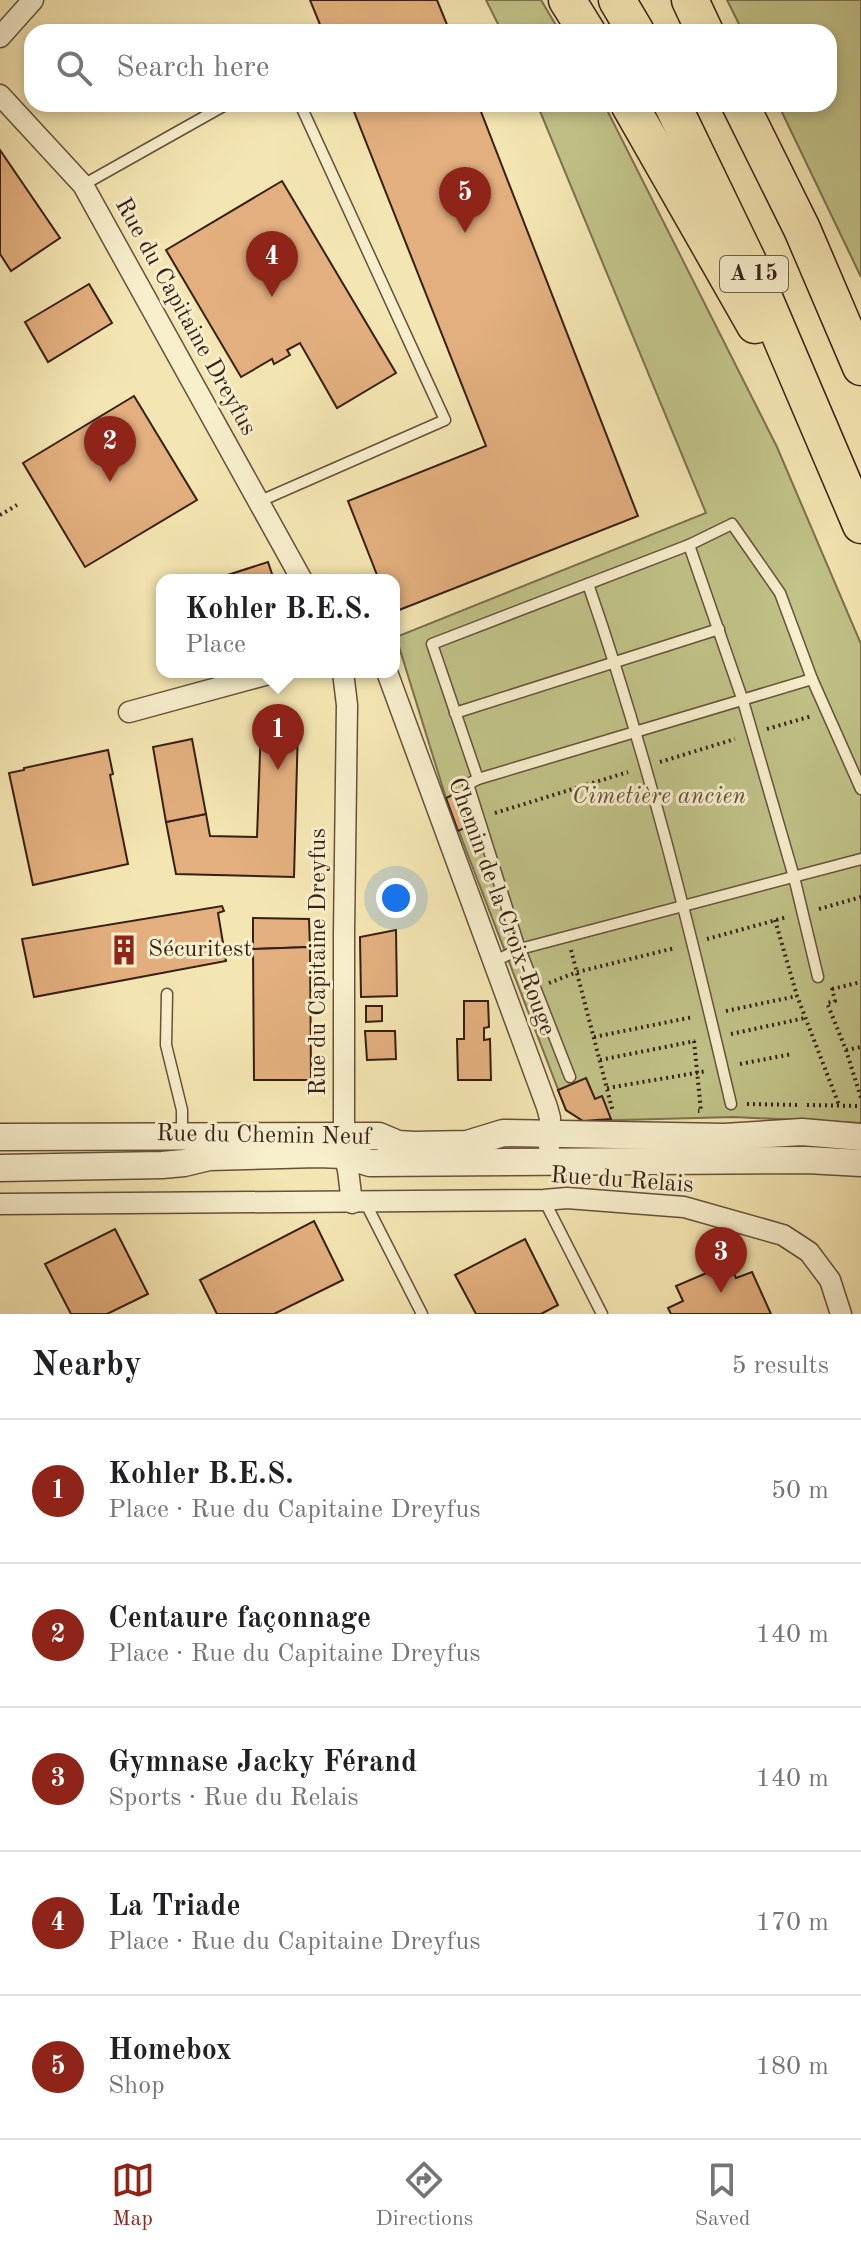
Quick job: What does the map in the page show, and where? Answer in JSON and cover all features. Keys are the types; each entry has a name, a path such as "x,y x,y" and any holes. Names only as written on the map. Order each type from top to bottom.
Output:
{"highway":[{"path":"567,0 582,24"},
{"path":"617,0 631,24"},
{"path":"690,0 701,24"},
{"path":"634,112 828,448"},
{"name":"A 15","path":"676,112 753,272 861,525"},
{"name":"A 15","path":"744,112 802,229 861,367"}],"street":[{"path":"0,37 33,0"},
{"name":"Rue du Capitaine Dreyfus","path":"0,95 83,185 299,574"},
{"path":"129,712 254,678"},
{"name":"Rue du Capitaine Dreyfus","path":"344,678 347,705 345,1145"},
{"name":"Chemin de la Croix-Rouge","path":"389,678 547,1107 549,1163"},
{"name":"Rue du Chemin Neuf","path":"0,1168 184,1163 209,1157 345,1145 379,1136 398,1144 414,1145 467,1144 503,1133 724,1137 802,1132 861,1137"},
{"name":"Rue du Chemin Neuf","path":"0,1137 182,1135 345,1145 370,1163 807,1160 861,1163"},
{"path":"345,1145 348,1170 358,1202"},
{"name":"Rue du Relais","path":"0,1204 567,1198 684,1207 783,1235 809,1252 830,1280 841,1314"}],"lane":[{"path":"83,185 213,112"},
{"path":"258,502 445,420 304,112"},
{"path":"478,779 432,644 689,545 732,524 780,593 812,679 861,789"},
{"path":"689,545 743,701 794,877 818,977"},
{"path":"588,584 636,732 684,906 731,1104"},
{"path":"455,713 719,629"},
{"path":"570,1077 520,949 468,784 812,679"},
{"path":"493,962 520,949 861,859"},
{"path":"167,994 166,1045 182,1110 184,1163"},
{"path":"544,1200 602,1314"},
{"path":"358,1202 422,1314"}],"path":[{"path":"0,515 17,505"},
{"path":"775,920 797,996 839,1105"},
{"path":"567,936 613,1112"},
{"path":"818,977 829,976 835,1001 827,1003 861,1098"},
{"path":"832,989 861,982"},
{"path":"686,1112 701,1111 694,1041"},
{"path":"846,1050 861,1047"},
{"path":"607,1088 792,1054"}],"green space":[{"path":"486,0 541,0 555,24 498,24"},
{"path":"727,0 861,0 861,277 782,112 837,112 837,24 739,24"},
{"name":"Cimetière ancien","path":"540,112 608,112 777,447 861,644 861,1123 734,1117 583,1121 566,1110 446,798 400,650 400,635 706,513"}],"building":[{"path":"310,0 437,0 447,24 320,24"},
{"path":"354,112 481,112 638,516 400,610 400,574 377,574 348,501 486,446"},
{"path":"0,150 60,238 11,271 0,254"},
{"path":"282,181 396,373 337,408 300,343 287,350 290,355 274,364 272,359 241,377 166,250"},
{"path":"89,284 112,323 48,362 25,322"},
{"path":"134,396 197,500 85,567 23,463"},
{"path":"268,562 272,574 231,574"},
{"path":"261,725 298,726 294,877 176,874 166,822 206,814 210,836 257,837"},
{"path":"192,739 206,814 166,822 153,747"},
{"path":"108,750 128,864 33,885 9,773"},
{"path":"463,790 476,823 458,831 446,798"},
{"name":"Sécuritest","path":"222,906 224,911 218,913 226,961 34,997 22,939"},
{"path":"253,918 309,919 310,947 253,949"},
{"path":"396,930 397,996 361,997 360,937"},
{"path":"310,947 311,1080 254,1080 253,949"},
{"path":"464,1001 488,1001 489,1027 484,1028 484,1040 490,1039 491,1080 458,1080 457,1039 464,1039"},
{"path":"366,1006 382,1006 382,1021 366,1022"},
{"path":"365,1031 395,1031 396,1059 367,1060"},
{"path":"586,1078 595,1099 602,1096 611,1119 583,1121 566,1110 558,1090"},
{"path":"314,1221 343,1280 274,1314 217,1314 200,1280"},
{"path":"115,1229 148,1294 107,1314 71,1314 45,1264"},
{"path":"525,1239 558,1305 541,1314 476,1314 455,1275"},
{"path":"730,1263 736,1278 752,1272 771,1314 671,1314 668,1308 683,1301 676,1286"}],"place":[{"name":"Homebox","path":"465,233"},
{"name":"La Triade","path":"272,297"},
{"name":"Centaure façonnage","path":"110,482"},
{"name":"Kohler B.E.S.","path":"278,770"},
{"name":"Sécuritest","path":"124,950"},
{"name":"Gymnase Jacky Férand","path":"721,1293"}]}
